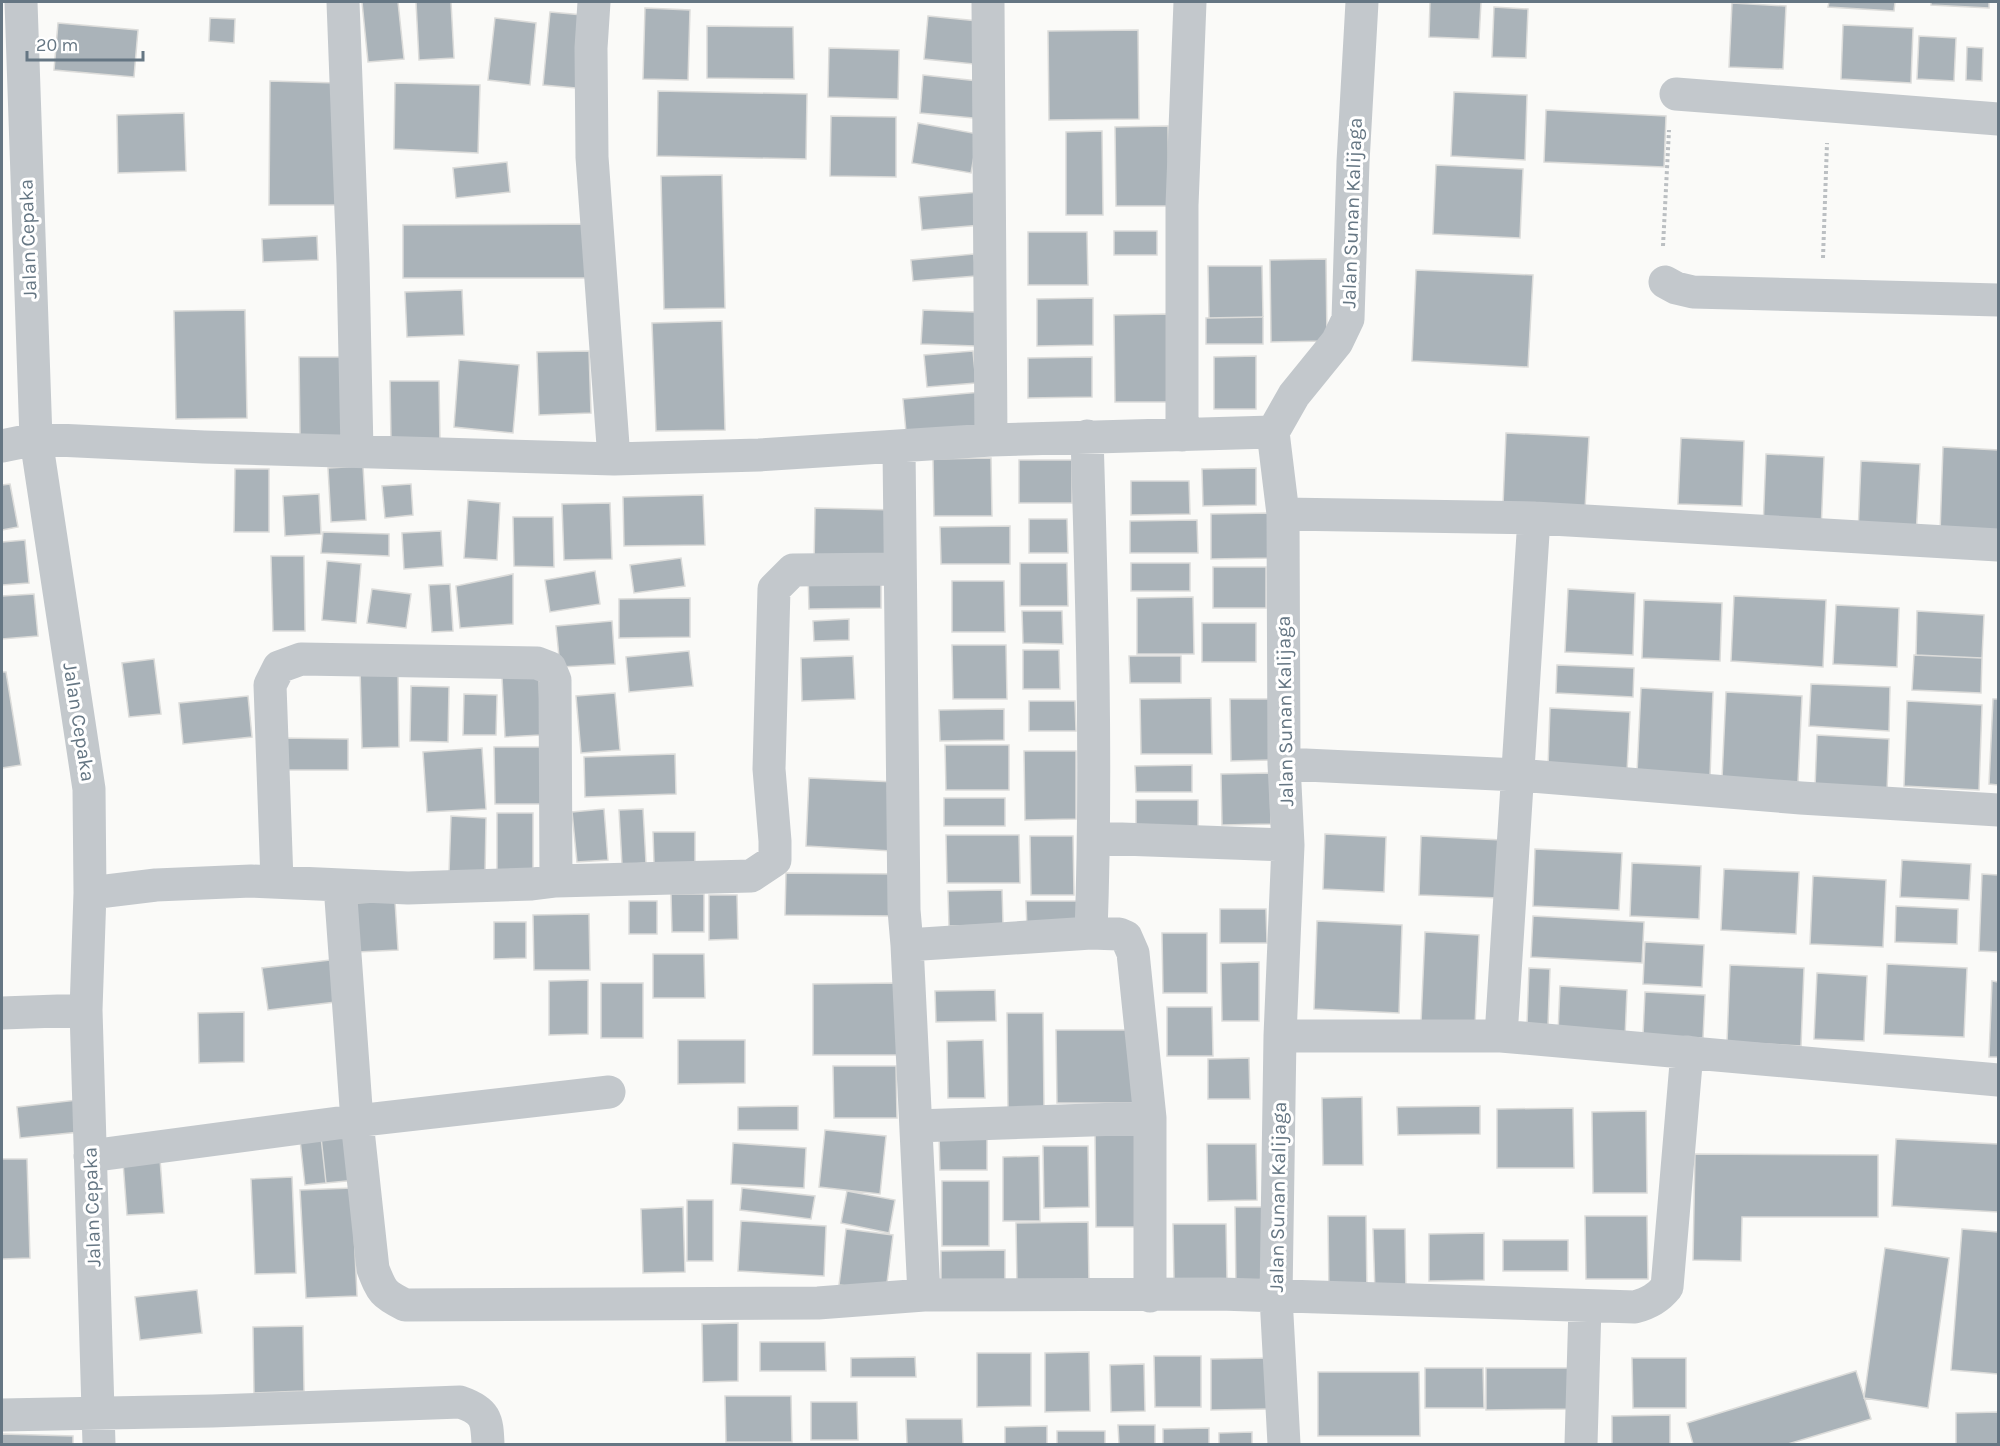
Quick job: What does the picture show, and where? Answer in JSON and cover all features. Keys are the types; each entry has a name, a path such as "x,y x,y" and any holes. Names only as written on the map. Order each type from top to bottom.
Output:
{"street":[{"name":"Jalan Cepaka","path":"21,2 36,439 89,789 90,893 86,1010 100,1429"},
{"path":"343,2 357,451"},
{"path":"594,2 591,48 592,157 614,459"},
{"path":"987,2 991,440"},
{"path":"1182,435 1182,206 1190,2"},
{"name":"Jalan Sunan Kalijaga","path":"1284,1444 1276,1298 1280,1036 1288,845 1284,764 1283,514 1273,432 1294,395 1337,342 1348,319 1353,162 1362,2"},
{"path":"1676,94 1998,119"},
{"path":"1665,282 1676,288 1693,291 1998,300"},
{"path":"2,446 36,439 614,459 759,455 1088,436 1273,432"},
{"path":"1088,436 1094,649 1094,838 1091,933"},
{"path":"899,447 904,910 924,1295"},
{"path":"1283,514 1534,518 1998,545"},
{"path":"1501,1036 1534,518"},
{"path":"90,893 156,885 276,881 408,888 532,884 556,881 751,876 775,860 769,769 774,589 794,570 900,569"},
{"path":"276,881 270,685 279,667 301,659 537,663 550,668 555,680 556,881"},
{"path":"1284,764 1518,775 1801,798 1998,810"},
{"path":"1094,838 1288,845"},
{"path":"340,885 357,1121 373,1269 387,1296 405,1305 818,1303 924,1295 1220,1294 1276,1298 1635,1307 1659,1297 1667,1287 1687,1052"},
{"path":"907,945 1091,933 1119,934 1126,937 1133,952 1150,1118 1150,1296"},
{"path":"2,1013 86,1010"},
{"path":"1280,1036 1501,1036 1998,1080"},
{"path":"90,1156 357,1121 609,1092"},
{"path":"916,1126 1150,1118"},
{"path":"1581,1444 1586,1306"},
{"path":"2,1415 100,1429 212,1412 460,1402 480,1411 487,1422 488,1444"}],"path":[{"path":"1665,282 1662,273 1670,99 1676,94"},
{"path":"1821,295 1828,107"}],"building":[{"path":"362,2 398,2 404,59 368,62"},
{"path":"416,2 451,2 454,58 419,60"},
{"path":"1430,2 1481,2 1479,39 1429,37"},
{"path":"1829,2 1895,2 1894,11 1828,7"},
{"path":"1931,2 1989,2 1989,8 1931,5"},
{"path":"1732,3 1786,6 1783,69 1729,67"},
{"path":"1494,7 1528,9 1526,58 1492,57"},
{"path":"645,8 690,10 688,80 643,79"},
{"path":"550,12 583,15 576,88 543,85"},
{"path":"928,16 978,21 974,64 924,59"},
{"path":"210,18 235,19 234,43 209,41"},
{"path":"495,18 536,23 530,85 488,80"},
{"path":"58,23 138,30 134,77 54,70"},
{"path":"1843,25 1913,28 1911,83 1841,79"},
{"path":"707,26 793,27 794,79 707,78"},
{"path":"1138,30 1139,119 1049,120 1048,31"},
{"path":"1919,36 1956,38 1954,81 1917,79"},
{"path":"1967,47 1983,48 1982,81 1966,80"},
{"path":"829,48 899,50 898,99 828,97"},
{"path":"923,75 987,82 984,119 920,113"},
{"path":"270,81 337,83 336,205 269,205"},
{"path":"395,83 480,85 478,153 394,149"},
{"path":"658,91 807,94 806,159 657,156"},
{"path":"1454,92 1527,95 1525,160 1451,156"},
{"path":"1546,110 1666,116 1664,167 1544,162"},
{"path":"184,113 186,171 118,173 117,115"},
{"path":"831,116 896,117 896,177 830,176"},
{"path":"918,123 978,134 971,173 912,163"},
{"path":"1168,126 1169,206 1116,206 1115,127"},
{"path":"1102,131 1103,215 1066,215 1066,132"},
{"path":"507,162 510,192 456,198 453,168"},
{"path":"1436,165 1523,169 1520,238 1433,234"},
{"path":"722,175 725,308 664,309 661,176"},
{"path":"979,192 982,225 922,230 919,197"},
{"path":"597,224 597,278 403,278 403,225"},
{"path":"1114,231 1157,231 1157,255 1114,255"},
{"path":"1028,232 1087,232 1088,285 1028,285"},
{"path":"317,236 318,260 263,262 262,239"},
{"path":"974,254 976,276 913,281 911,260"},
{"path":"1326,259 1327,341 1271,342 1270,260"},
{"path":"1208,266 1262,266 1263,317 1209,318"},
{"path":"1416,270 1533,275 1528,367 1412,361"},
{"path":"462,290 464,335 407,337 405,292"},
{"path":"1093,298 1093,345 1037,346 1037,299"},
{"path":"245,310 247,418 176,419 174,311"},
{"path":"923,310 976,312 975,346 921,344"},
{"path":"1168,314 1169,402 1115,402 1114,315"},
{"path":"1263,317 1263,344 1206,344 1206,318"},
{"path":"722,321 725,430 656,431 652,323"},
{"path":"589,351 591,413 539,415 537,352"},
{"path":"973,351 976,383 927,387 924,355"},
{"path":"1256,356 1256,409 1214,409 1214,357"},
{"path":"299,357 346,357 346,436 300,436"},
{"path":"1092,357 1092,397 1028,398 1028,358"},
{"path":"459,360 519,365 513,433 454,427"},
{"path":"390,381 439,381 440,443 391,443"},
{"path":"981,392 985,436 907,443 903,399"},
{"path":"1506,433 1589,437 1585,509 1503,505"},
{"path":"1681,438 1744,441 1742,506 1678,504"},
{"path":"1943,447 1998,450 1998,537 1940,533"},
{"path":"1766,454 1824,457 1821,532 1763,529"},
{"path":"991,458 992,516 934,516 933,459"},
{"path":"1019,460 1072,460 1072,503 1019,503"},
{"path":"1861,461 1920,464 1916,536 1858,534"},
{"path":"363,466 366,520 331,522 328,468"},
{"path":"1256,468 1256,505 1203,506 1202,469"},
{"path":"235,469 269,469 269,532 234,532"},
{"path":"1131,481 1189,481 1190,514 1131,515"},
{"path":"10,484 18,527 2,530 2,485"},
{"path":"411,484 413,515 385,518 382,486"},
{"path":"319,494 321,534 285,536 283,496"},
{"path":"703,495 705,545 624,546 623,497"},
{"path":"468,500 500,503 497,560 464,558"},
{"path":"610,503 612,559 564,560 562,504"},
{"path":"815,508 895,510 894,567 814,565"},
{"path":"1272,513 1272,558 1211,559 1211,514"},
{"path":"513,517 553,517 554,567 514,566"},
{"path":"1029,519 1067,519 1068,553 1029,553"},
{"path":"1197,520 1198,553 1130,553 1130,521"},
{"path":"1010,526 1010,564 941,564 940,527"},
{"path":"441,531 443,566 404,569 402,533"},
{"path":"323,532 389,534 389,556 321,553"},
{"path":"25,540 29,583 2,585 2,542"},
{"path":"271,556 304,556 305,631 273,631"},
{"path":"681,558 685,586 634,593 630,565"},
{"path":"327,561 361,564 356,623 322,620"},
{"path":"1020,563 1067,563 1068,606 1020,606"},
{"path":"1131,563 1190,563 1190,591 1131,591"},
{"path":"1213,567 1266,567 1266,608 1213,608"},
{"path":"595,571 600,604 550,612 545,580"},
{"path":"808,573 881,573 881,608 809,609"},
{"path":"513,574 513,624 460,628 456,586"},
{"path":"952,581 1004,581 1005,632 952,632"},
{"path":"450,584 453,631 432,632 429,585"},
{"path":"372,589 411,594 406,628 367,623"},
{"path":"1568,589 1635,593 1633,655 1565,652"},
{"path":"34,594 38,636 2,639 2,596"},
{"path":"1734,596 1826,600 1823,667 1731,661"},
{"path":"1193,597 1194,654 1137,654 1137,598"},
{"path":"690,598 690,637 619,638 619,599"},
{"path":"1644,600 1722,603 1720,661 1642,658"},
{"path":"1836,605 1899,608 1897,667 1833,664"},
{"path":"1022,611 1062,611 1063,644 1023,643"},
{"path":"1917,611 1984,615 1982,658 1916,655"},
{"path":"849,619 849,640 814,641 813,621"},
{"path":"612,621 615,664 560,667 556,626"},
{"path":"1202,623 1256,623 1256,662 1202,662"},
{"path":"952,645 1006,645 1007,699 953,699"},
{"path":"1023,650 1059,650 1060,689 1023,689"},
{"path":"689,651 693,686 629,692 626,657"},
{"path":"1914,655 1982,658 1981,693 1912,690"},
{"path":"853,656 855,699 802,701 801,658"},
{"path":"1129,656 1181,656 1181,683 1130,683"},
{"path":"154,659 161,714 129,717 122,663"},
{"path":"1557,665 1634,668 1633,697 1556,693"},
{"path":"360,667 398,667 399,747 362,748"},
{"path":"2,672 6,672 21,765 2,768"},
{"path":"539,676 541,735 505,737 502,677"},
{"path":"1811,684 1890,687 1889,731 1809,726"},
{"path":"411,686 449,687 448,742 410,741"},
{"path":"1641,688 1713,692 1710,777 1637,773"},
{"path":"1726,692 1802,696 1798,782 1722,779"},
{"path":"615,693 620,750 581,753 576,696"},
{"path":"464,694 497,695 496,735 463,735"},
{"path":"248,696 252,737 183,744 179,703"},
{"path":"1211,698 1212,754 1141,754 1140,699"},
{"path":"1230,699 1274,699 1275,760 1231,761"},
{"path":"1993,699 1998,699 1998,785 1989,784"},
{"path":"1029,701 1075,701 1076,731 1029,731"},
{"path":"1907,701 1982,705 1979,790 1904,786"},
{"path":"1550,708 1630,712 1627,772 1548,768"},
{"path":"1004,709 1004,740 940,741 939,710"},
{"path":"1817,735 1889,739 1887,791 1815,788"},
{"path":"282,738 348,739 348,770 283,770"},
{"path":"945,745 1009,745 1009,790 946,790"},
{"path":"494,747 547,747 547,804 495,804"},
{"path":"482,748 486,809 427,812 423,752"},
{"path":"1024,751 1076,751 1076,819 1025,820"},
{"path":"675,754 676,794 585,797 584,757"},
{"path":"1192,765 1192,792 1136,792 1135,766"},
{"path":"1270,773 1271,824 1222,825 1221,774"},
{"path":"809,778 895,782 892,851 806,846"},
{"path":"944,798 1005,798 1005,826 944,826"},
{"path":"1136,800 1198,800 1198,831 1136,831"},
{"path":"604,809 608,860 577,862 572,812"},
{"path":"643,809 646,863 622,865 619,810"},
{"path":"497,813 533,813 533,875 497,874"},
{"path":"451,816 486,818 485,874 449,873"},
{"path":"653,832 695,832 695,863 654,863"},
{"path":"1325,834 1386,837 1384,892 1323,889"},
{"path":"946,835 1019,835 1020,883 947,883"},
{"path":"1030,836 1073,836 1074,895 1031,895"},
{"path":"1421,836 1502,840 1500,898 1419,895"},
{"path":"1535,849 1622,853 1619,910 1533,906"},
{"path":"1902,860 1971,864 1969,900 1900,897"},
{"path":"1632,863 1701,866 1699,919 1630,916"},
{"path":"1724,869 1799,872 1796,934 1721,930"},
{"path":"786,873 896,874 895,916 785,915"},
{"path":"1982,874 1998,875 1998,952 1979,951"},
{"path":"1813,876 1886,880 1883,947 1810,944"},
{"path":"1002,890 1003,925 949,926 948,891"},
{"path":"671,894 704,894 704,932 672,932"},
{"path":"709,895 737,895 738,939 709,940"},
{"path":"395,901 398,950 357,952 354,903"},
{"path":"629,901 657,901 657,934 629,934"},
{"path":"1026,901 1077,901 1078,930 1027,930"},
{"path":"1896,906 1958,909 1957,944 1895,942"},
{"path":"1220,909 1266,909 1267,943 1220,943"},
{"path":"589,914 590,970 534,970 533,915"},
{"path":"1533,916 1644,922 1642,963 1531,957"},
{"path":"1317,921 1402,925 1399,1013 1314,1009"},
{"path":"494,922 526,922 526,958 494,959"},
{"path":"1425,932 1479,935 1475,1026 1421,1023"},
{"path":"1162,933 1207,933 1207,993 1163,993"},
{"path":"1645,942 1704,945 1702,987 1643,984"},
{"path":"653,954 704,954 705,998 653,998"},
{"path":"330,960 336,1002 268,1010 262,968"},
{"path":"1259,962 1259,1021 1222,1021 1221,963"},
{"path":"1887,964 1967,968 1964,1037 1884,1034"},
{"path":"1730,965 1804,968 1801,1046 1727,1042"},
{"path":"1529,968 1550,969 1548,1026 1527,1025"},
{"path":"1817,973 1867,976 1864,1041 1814,1039"},
{"path":"588,980 588,1034 549,1035 549,981"},
{"path":"1992,981 1998,982 1998,1057 1989,1057"},
{"path":"601,983 643,983 643,1038 601,1038"},
{"path":"898,983 899,1055 813,1055 813,984"},
{"path":"1560,986 1627,990 1625,1037 1558,1034"},
{"path":"995,990 996,1021 936,1022 935,991"},
{"path":"1645,992 1705,995 1703,1038 1643,1035"},
{"path":"1167,1007 1212,1007 1213,1056 1167,1056"},
{"path":"244,1012 244,1062 199,1063 198,1013"},
{"path":"1007,1013 1043,1013 1044,1108 1008,1108"},
{"path":"1056,1030 1134,1030 1135,1103 1057,1103"},
{"path":"678,1040 745,1040 745,1083 678,1084"},
{"path":"983,1040 985,1098 948,1098 947,1041"},
{"path":"1249,1058 1250,1099 1208,1099 1208,1059"},
{"path":"833,1066 896,1066 897,1118 834,1118"},
{"path":"1362,1097 1363,1165 1323,1165 1322,1098"},
{"path":"77,1100 80,1132 20,1138 17,1107"},
{"path":"798,1106 798,1130 738,1130 738,1107"},
{"path":"1480,1106 1480,1134 1398,1135 1397,1107"},
{"path":"1573,1108 1574,1168 1497,1168 1497,1109"},
{"path":"1646,1111 1647,1193 1593,1193 1592,1112"},
{"path":"825,1130 886,1136 880,1194 819,1187"},
{"path":"1095,1132 1138,1133 1138,1227 1096,1227"},
{"path":"987,1133 987,1170 940,1170 939,1134"},
{"path":"352,1134 357,1180 326,1183 321,1137"},
{"path":"321,1137 326,1183 305,1185 300,1140"},
{"path":"1896,1139 1998,1144 1998,1212 1892,1206"},
{"path":"733,1143 806,1148 804,1188 731,1184"},
{"path":"1207,1144 1256,1144 1257,1200 1208,1201"},
{"path":"1043,1146 1088,1146 1089,1207 1044,1208"},
{"path":"1695,1154 1878,1155 1878,1217 1742,1217 1741,1261 1693,1260"},
{"path":"1039,1156 1040,1221 1003,1221 1003,1157"},
{"path":"2,1159 27,1159 30,1258 2,1259"},
{"path":"160,1159 164,1213 127,1215 123,1162"},
{"path":"292,1177 296,1273 255,1274 251,1179"},
{"path":"942,1181 989,1181 989,1246 942,1246"},
{"path":"352,1188 357,1296 306,1298 300,1190"},
{"path":"742,1188 815,1196 811,1219 740,1210"},
{"path":"847,1191 895,1200 889,1233 841,1223"},
{"path":"687,1200 713,1200 713,1261 687,1261"},
{"path":"683,1207 685,1272 643,1273 641,1209"},
{"path":"1235,1207 1268,1207 1268,1290 1236,1290"},
{"path":"1328,1216 1366,1216 1367,1298 1329,1298"},
{"path":"1585,1216 1647,1216 1648,1279 1586,1279"},
{"path":"741,1221 826,1226 824,1276 738,1271"},
{"path":"1088,1222 1089,1284 1017,1284 1016,1223"},
{"path":"1173,1224 1226,1224 1227,1279 1174,1279"},
{"path":"846,1229 893,1235 886,1291 839,1285"},
{"path":"1373,1229 1405,1229 1406,1293 1375,1293"},
{"path":"1962,1229 1998,1232 1998,1374 1951,1370"},
{"path":"1484,1233 1484,1280 1429,1281 1429,1234"},
{"path":"1503,1240 1568,1240 1568,1271 1503,1271"},
{"path":"1885,1248 1949,1258 1928,1408 1864,1398"},
{"path":"1005,1250 1005,1289 941,1290 941,1251"},
{"path":"197,1290 202,1333 140,1340 135,1297"},
{"path":"738,1323 738,1381 703,1382 702,1324"},
{"path":"303,1326 304,1391 254,1393 253,1327"},
{"path":"760,1342 825,1342 826,1371 760,1371"},
{"path":"1089,1352 1090,1411 1045,1412 1045,1353"},
{"path":"977,1353 1031,1353 1031,1406 977,1407"},
{"path":"1154,1356 1201,1356 1201,1407 1155,1407"},
{"path":"915,1357 916,1377 851,1377 851,1358"},
{"path":"1277,1358 1277,1409 1211,1410 1211,1359"},
{"path":"1632,1358 1686,1358 1686,1408 1633,1408"},
{"path":"1144,1364 1145,1411 1111,1412 1110,1365"},
{"path":"1425,1368 1483,1368 1484,1408 1425,1408"},
{"path":"1486,1368 1568,1368 1568,1409 1486,1410"},
{"path":"1856,1371 1871,1419 1788,1444 1693,1444 1687,1423"},
{"path":"1318,1372 1419,1372 1420,1436 1318,1436"},
{"path":"725,1396 791,1396 792,1442 726,1442"},
{"path":"811,1402 857,1402 858,1440 811,1440"},
{"path":"1998,1412 1998,1444 1956,1444 1956,1413"},
{"path":"1670,1415 1670,1444 1612,1444 1612,1416"},
{"path":"906,1419 962,1419 963,1444 907,1444"},
{"path":"1118,1425 1155,1425 1155,1444 1119,1444"},
{"path":"1047,1426 1047,1444 1005,1444 1005,1427"},
{"path":"1209,1428 1209,1444 1163,1444 1163,1429"},
{"path":"1057,1431 1105,1431 1105,1444 1057,1444"},
{"path":"1252,1432 1252,1444 1219,1444 1219,1433"},
{"path":"2,1434 73,1436 73,1444 2,1444"}]}
